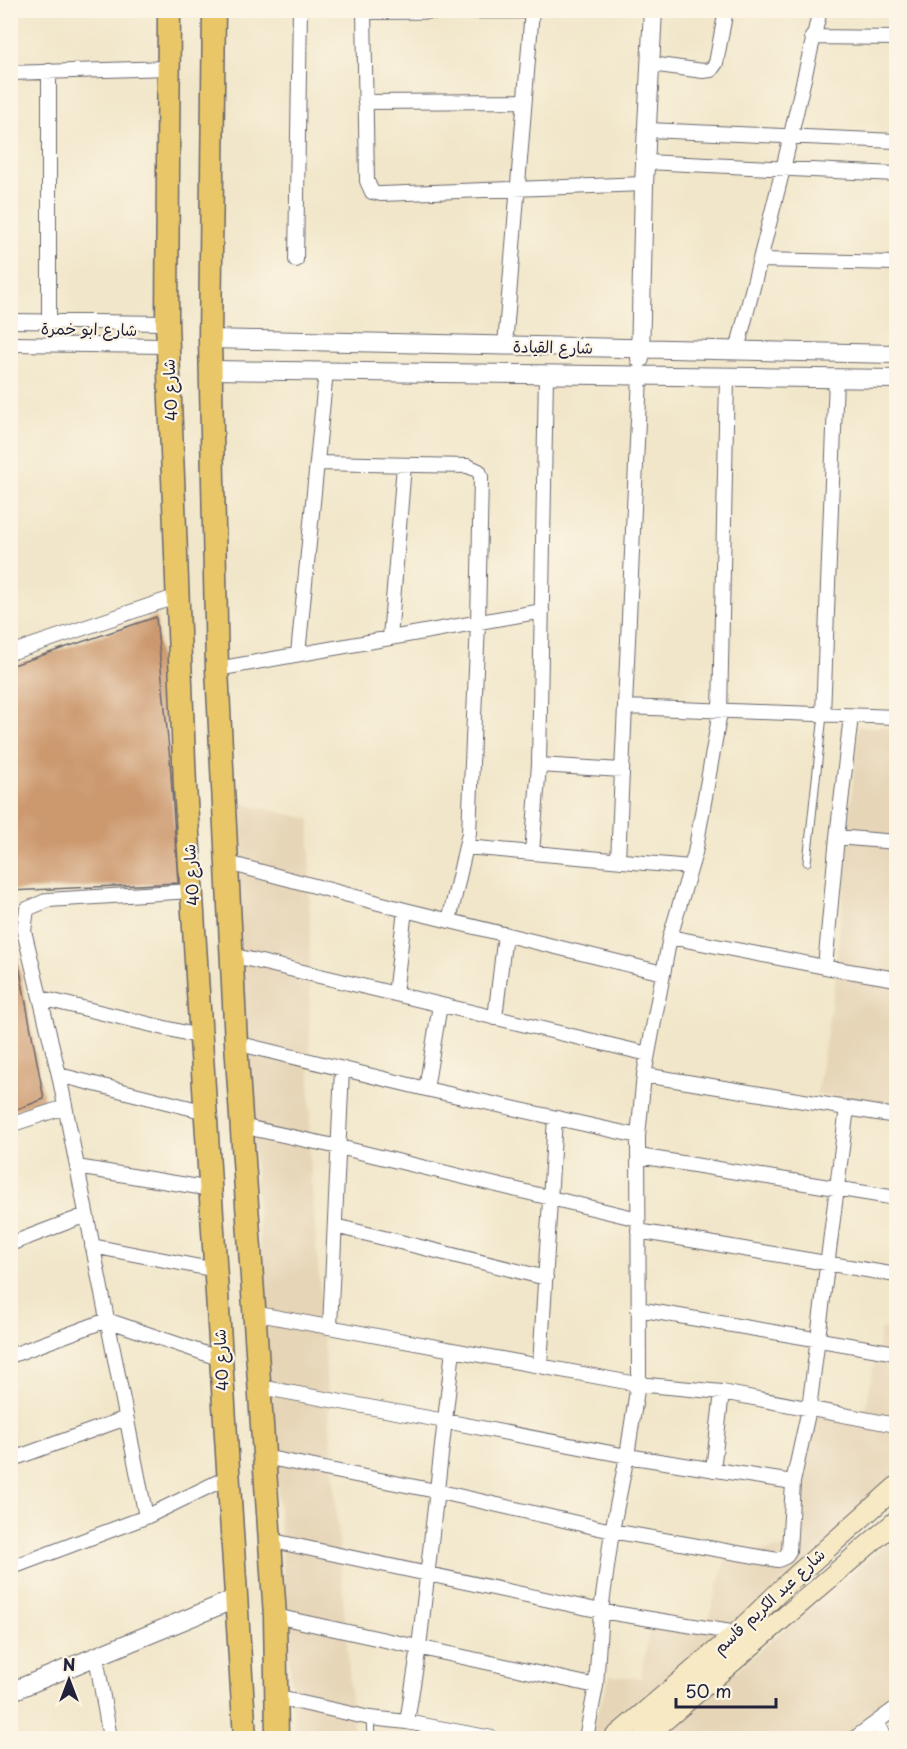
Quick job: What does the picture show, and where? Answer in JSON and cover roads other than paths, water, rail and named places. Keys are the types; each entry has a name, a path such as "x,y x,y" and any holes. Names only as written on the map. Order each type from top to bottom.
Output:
{"main road":[{"name":"شارع 40","path":"169,10 167,323 178,596 192,891 244,1738"},
{"path":"214,10 210,339 217,669 236,1043 275,1616 277,1738"},
{"path":"204,1072 208,1077 217,1081 228,1080 238,1074"},
{"path":"206,1114 225,1109 241,1121"},
{"name":"شارع عبد الكريم قاسم","path":"614,1738 736,1633 897,1486"},
{"name":"شارع عبد الكريم قاسم","path":"646,1738 897,1521"}],"street":[{"path":"296,260 300,10"},
{"path":"618,860 640,376 645,184 653,10"},
{"path":"651,64 711,70 716,63 726,10"},
{"path":"737,350 820,10"},
{"path":"505,346 518,189 524,100 532,11 364,11 367,181 372,192 381,194 518,189 645,184"},
{"path":"813,37 897,38"},
{"path":"10,73 168,68"},
{"path":"49,71 49,322"},
{"path":"365,102 524,100"},
{"path":"648,130 897,141"},
{"path":"646,162 897,174"},
{"path":"760,260 897,262"},
{"name":"شارع ابو خمرة","path":"10,321 167,323"},
{"name":"شارع القيادة","path":"210,339 897,354"},
{"name":"شارع ابو خمرة","path":"10,344 168,346"},
{"name":"شارع القيادة","path":"211,370 897,379"},
{"path":"298,654 326,371"},
{"path":"532,853 540,765 546,374"},
{"path":"587,1735 596,1686 601,1611 612,1531 638,1384 638,1136 644,1075 670,937 695,853 720,712 727,377"},
{"path":"823,715 836,378"},
{"path":"317,463 468,466 478,471 482,482 470,833 449,921"},
{"path":"390,638 404,465"},
{"path":"10,653 178,596"},
{"path":"217,669 542,611"},
{"path":"625,707 897,717"},
{"path":"825,967 851,716"},
{"path":"540,765 622,770"},
{"path":"837,837 897,842"},
{"path":"466,847 690,867"},
{"path":"228,863 405,910 663,973"},
{"path":"146,1517 59,1075 24,931 27,909 48,900 192,891"},
{"path":"395,994 405,910"},
{"path":"495,1018 505,934"},
{"path":"670,937 897,979"},
{"path":"231,955 648,1054"},
{"path":"42,998 202,1037"},
{"path":"426,1089 440,1005"},
{"path":"236,1043 342,1070 638,1136"},
{"path":"330,1328 342,1070"},
{"path":"59,1075 206,1114"},
{"path":"644,1075 897,1116"},
{"path":"10,1125 65,1107"},
{"path":"264,1457 436,1491 612,1531 778,1560 785,1557 789,1551 793,1482 808,1409 847,1108"},
{"path":"540,1366 555,1119"},
{"path":"241,1121 550,1198 638,1225 897,1275"},
{"path":"639,1156 897,1198"},
{"path":"77,1167 211,1189"},
{"path":"10,1244 86,1215"},
{"path":"335,1226 546,1278"},
{"path":"92,1246 216,1270"},
{"path":"638,1309 897,1353"},
{"path":"253,1313 638,1384 722,1392 897,1425"},
{"path":"10,1356 107,1320 221,1359"},
{"path":"407,1722 419,1647 453,1350"},
{"path":"260,1388 627,1456 793,1482"},
{"path":"713,1470 722,1392"},
{"path":"10,1460 126,1418"},
{"path":"10,1568 146,1517 228,1477"},
{"path":"269,1540 601,1611 736,1633"},
{"path":"785,1557 796,1576"},
{"path":"10,1692 235,1599"},
{"path":"275,1616 596,1686"},
{"path":"96,1656 110,1738"},
{"path":"275,1697 370,1718 407,1722 434,1734 492,1738"},
{"path":"855,1738 897,1708"},
{"path":"878,1722 884,1738"}],"lane":[{"path":"807,862 823,715"},
{"path":"370,1718 371,1738"}]}
